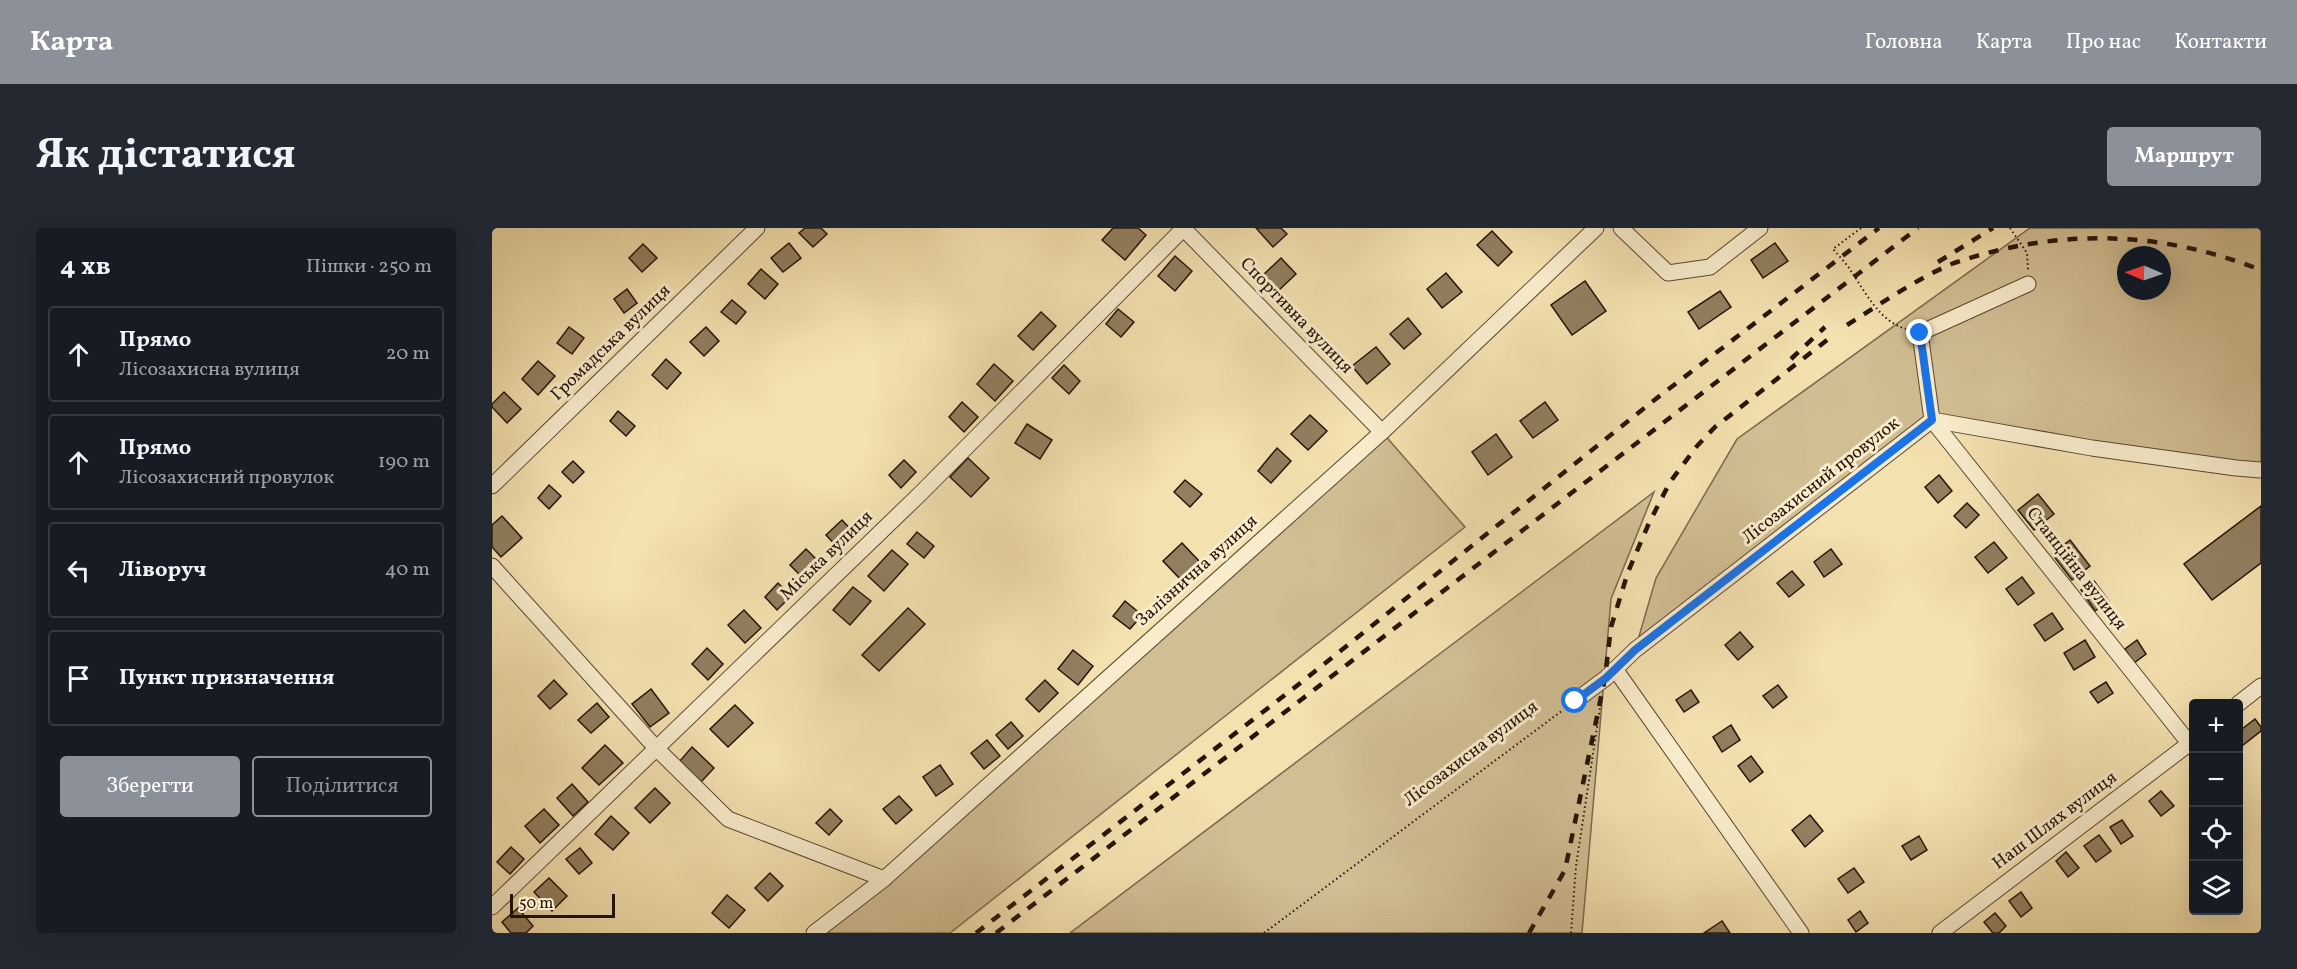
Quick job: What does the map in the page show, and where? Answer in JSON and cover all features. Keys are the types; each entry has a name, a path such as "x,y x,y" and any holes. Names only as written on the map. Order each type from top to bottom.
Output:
{"street":[{"name":"Громадська вулиця","path":"492,486 757,228"},
{"name":"Спортивна вулиця","path":"1183,228 1382,432"},
{"name":"Міська вулиця","path":"492,908 921,493 1183,228"},
{"name":"Залізнична вулиця","path":"814,933 884,879 1382,432 1596,228"},
{"path":"1621,228 1668,273 1710,267 1760,228"},
{"path":"2028,284 1920,333 1932,420 2092,448 2261,470"},
{"name":"Лісозахисний провулок","path":"1610,673 1635,650 1932,420"},
{"name":"Станційна вулиця","path":"1932,420 2189,740"},
{"path":"492,566 656,748 728,819 884,879"},
{"path":"1575,701 1610,673 1801,933"},
{"path":"2243,700 2261,686"},
{"name":"Наш Шлях вулиця","path":"1940,933 2189,744"}],"path":[{"path":"1861,228 1833,249 1875,307 1896,326 1920,333"},
{"path":"2010,228 2027,253 2028,284"},
{"path":"1571,933 1576,866 1610,673"},
{"name":"Лісозахисна вулиця","path":"1264,933 1575,701"}],"shaded area":[{"path":"2030,228 2261,228 2261,470 1932,420 1635,650 1656,578 1737,439"},
{"path":"1382,432 1465,527 950,933 814,933"},
{"path":"1654,492 1611,599 1582,933 1070,933"}],"building":[{"path":"805,228 821,228 827,234 813,247 799,233"},
{"path":"1113,228 1138,228 1146,235 1125,260 1102,240"},
{"path":"1256,228 1281,228 1287,234 1273,247"},
{"path":"1492,231 1512,252 1498,266 1477,245"},
{"path":"789,243 801,258 783,272 771,258"},
{"path":"1775,243 1788,261 1763,278 1751,260"},
{"path":"643,244 657,258 642,272 629,258"},
{"path":"1175,256 1192,271 1175,291 1158,276"},
{"path":"1281,258 1296,274 1277,292 1262,276"},
{"path":"761,269 778,284 765,299 748,284"},
{"path":"1446,273 1462,292 1442,308 1427,289"},
{"path":"1585,281 1606,311 1572,335 1551,305"},
{"path":"627,289 637,303 624,313 614,299"},
{"path":"1720,291 1731,307 1699,329 1688,312"},
{"path":"732,300 746,312 736,324 721,312"},
{"path":"1118,309 1134,322 1121,337 1106,324"},
{"path":"1041,312 1056,326 1033,350 1018,336"},
{"path":"1408,318 1421,334 1404,349 1390,334"},
{"path":"569,327 584,338 572,354 557,343"},
{"path":"706,327 719,341 704,356 690,342"},
{"path":"1376,347 1390,364 1367,384 1352,366"},
{"path":"666,359 681,373 667,389 652,375"},
{"path":"538,361 555,376 538,395 522,379"},
{"path":"994,364 1013,381 995,401 977,384"},
{"path":"1064,365 1080,381 1069,394 1052,378"},
{"path":"504,392 521,409 507,423 492,407 492,404"},
{"path":"962,402 978,417 964,432 949,417"},
{"path":"1545,402 1558,420 1533,438 1520,421"},
{"path":"618,411 635,426 626,436 610,421"},
{"path":"1310,415 1327,431 1308,450 1291,434"},
{"path":"1027,424 1052,440 1040,459 1015,443"},
{"path":"1496,434 1512,457 1488,475 1472,452"},
{"path":"1277,448 1291,461 1271,483 1258,471"},
{"path":"968,458 989,478 971,497 950,477"},
{"path":"904,460 916,472 901,488 889,475"},
{"path":"573,461 584,472 573,483 562,472"},
{"path":"1939,475 1952,491 1938,503 1925,487"},
{"path":"1185,480 1202,494 1190,507 1174,492"},
{"path":"549,485 561,496 549,509 538,498"},
{"path":"2038,494 2054,514 2034,530 2018,510"},
{"path":"1967,503 1979,515 1966,528 1954,516"},
{"path":"2261,506 2261,563 2212,600 2184,564"},
{"path":"502,516 522,538 501,557 492,547 492,525"},
{"path":"842,520 856,535 841,551 826,535"},
{"path":"917,532 934,546 924,558 907,544"},
{"path":"2070,540 2090,566 2072,580 2052,554"},
{"path":"1994,542 2007,558 1988,573 1975,557"},
{"path":"1182,543 1199,561 1180,579 1163,561"},
{"path":"806,549 824,567 808,583 790,565"},
{"path":"1831,549 1842,564 1824,577 1814,562"},
{"path":"892,550 908,564 884,591 868,576"},
{"path":"1792,571 1804,585 1789,597 1777,583"},
{"path":"2022,577 2034,593 2018,605 2006,589"},
{"path":"2094,581 2109,601 2095,611 2081,590"},
{"path":"778,583 791,596 777,610 765,597"},
{"path":"853,587 871,601 850,625 833,610"},
{"path":"1125,601 1142,615 1130,629 1113,616"},
{"path":"908,608 925,624 879,671 862,655"},
{"path":"744,610 761,628 745,643 728,625"},
{"path":"2052,613 2063,629 2045,641 2034,625"},
{"path":"1740,632 1753,647 1738,660 1725,645"},
{"path":"2085,640 2095,657 2074,670 2064,653"},
{"path":"2137,640 2146,654 2134,663 2125,649"},
{"path":"707,648 723,664 708,680 692,664"},
{"path":"1073,650 1093,666 1078,685 1058,669"},
{"path":"554,680 567,694 550,709 538,696"},
{"path":"1045,680 1058,693 1039,712 1026,699"},
{"path":"2106,682 2113,693 2098,703 2090,692"},
{"path":"1778,685 1787,697 1773,708 1763,696"},
{"path":"651,689 669,713 650,727 632,704"},
{"path":"1691,690 1699,702 1684,712 1676,700"},
{"path":"597,703 609,717 591,733 578,720"},
{"path":"735,705 753,723 728,747 710,729"},
{"path":"2255,719 2261,731 2243,745 2243,728"},
{"path":"1011,722 1023,736 1008,749 996,735"},
{"path":"1731,725 1740,740 1722,752 1713,737"},
{"path":"987,740 1000,756 984,769 971,753"},
{"path":"605,745 623,763 599,785 582,768"},
{"path":"692,747 714,768 701,782 680,761"},
{"path":"1751,756 1763,772 1750,782 1738,766"},
{"path":"940,765 953,784 936,796 923,777"},
{"path":"572,784 588,802 573,816 557,798"},
{"path":"655,788 670,803 650,823 635,808"},
{"path":"2161,791 2174,806 2161,816 2149,801"},
{"path":"899,796 912,810 896,824 883,809"},
{"path":"544,809 559,825 540,843 525,826"},
{"path":"830,809 842,821 829,835 816,823"},
{"path":"1810,815 1823,831 1805,847 1792,830"},
{"path":"611,816 629,833 613,850 595,834"},
{"path":"2122,820 2133,836 2121,844 2110,827"},
{"path":"2099,835 2111,851 2096,862 2084,846"},
{"path":"1919,836 1927,850 1911,860 1902,846"},
{"path":"511,847 524,859 510,874 497,862"},
{"path":"580,848 592,863 579,874 566,859"},
{"path":"2066,852 2079,868 2068,877 2056,861"},
{"path":"1854,868 1864,882 1848,893 1838,879"},
{"path":"770,873 783,886 768,901 755,888"},
{"path":"549,878 567,896 552,911 534,892"},
{"path":"2021,892 2032,908 2021,917 2009,901"},
{"path":"727,895 745,910 729,928 712,913"},
{"path":"518,908 533,926 526,933 511,933 502,922"},
{"path":"1860,911 1868,923 1856,932 1848,920"},
{"path":"1995,913 2006,926 1999,933 1993,933 1984,922"},
{"path":"1722,921 1730,933 1704,933"}],"railway":[{"path":"976,933 1294,688 1657,398 1879,228"},
{"path":"996,933 1918,228"},
{"path":"1938,262 1993,228"},
{"path":"1847,325 1940,269 1993,252 2031,244 2070,239 2108,238 2146,241 2184,247 2261,270"},
{"path":"1791,359 1825,327"},
{"path":"1529,933 1565,870 1605,678 1611,627 1628,572 1649,523 1670,482 1697,446 1715,427 1831,337"}],"route":[{"path":"1575,701 1606,678 1635,650 1932,420 1920,333"}]}
